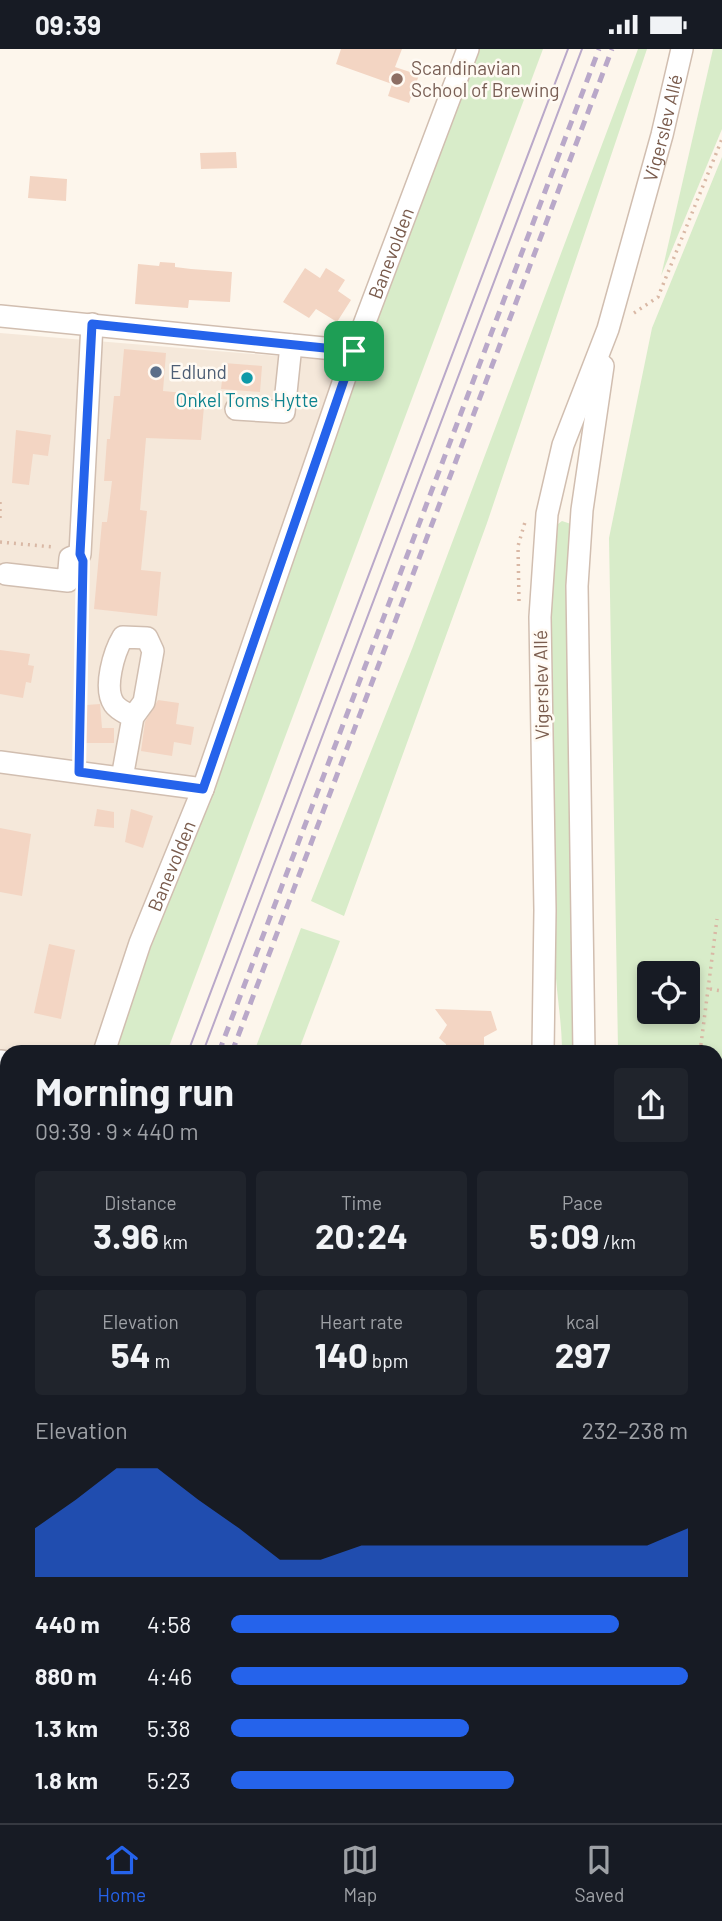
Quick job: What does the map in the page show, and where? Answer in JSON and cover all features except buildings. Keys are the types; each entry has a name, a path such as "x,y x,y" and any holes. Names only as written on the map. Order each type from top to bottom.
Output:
{"street":[{"name":"Banevolden","path":"106,1045 140,943 203,789 354,351 468,49"},
{"name":"Vigerslev Allé","path":"543,1045 541,568 555,473 608,329 662,135 681,49"},
{"path":"0,316 354,351"},
{"path":"6,574 68,581 70,558 80,551 92,324"},
{"name":"Vigerslev Allé","path":"584,1045 577,573 582,510 608,329"},
{"path":"236,409 284,412 291,345"},
{"path":"122,778 133,717"},
{"path":"0,762 203,789"}],"path":[{"path":"608,329 658,297 722,139"},
{"path":"0,502 0,521"},
{"path":"0,542 80,551"},
{"path":"79,772 83,587"},
{"path":"701,1045 717,919"},
{"path":"709,989 722,991"}],"shaded area":[{"path":"0,333 362,363 116,1045 0,1045"}],"green space":[{"path":"476,49 543,49 170,1045 116,1045"},
{"path":"638,49 647,49 487,523 344,916 311,901 412,649"},
{"path":"713,49 722,49 722,129 661,276"},
{"path":"722,157 722,1045 618,1045 609,538 652,328"},
{"path":"562,521 571,524 567,574 574,1045 562,1045 555,962 549,688 558,524"},
{"path":"301,928 340,941 301,1045 257,1045"}],"tram line":[{"path":"191,1045 568,49"},
{"path":"206,1045 582,49"}],"railway":[{"path":"222,1045 599,49"},
{"path":"235,1045 612,49"}],"place":[{"name":"Scandinavian School of Brewing","path":"397,79"},
{"name":"Edlund","path":"156,372"},
{"name":"Onkel Toms Hytte","path":"247,378"}],"route":[{"path":"92,324 354,351 203,789 79,772 83,561 80,554 92,324"}]}
